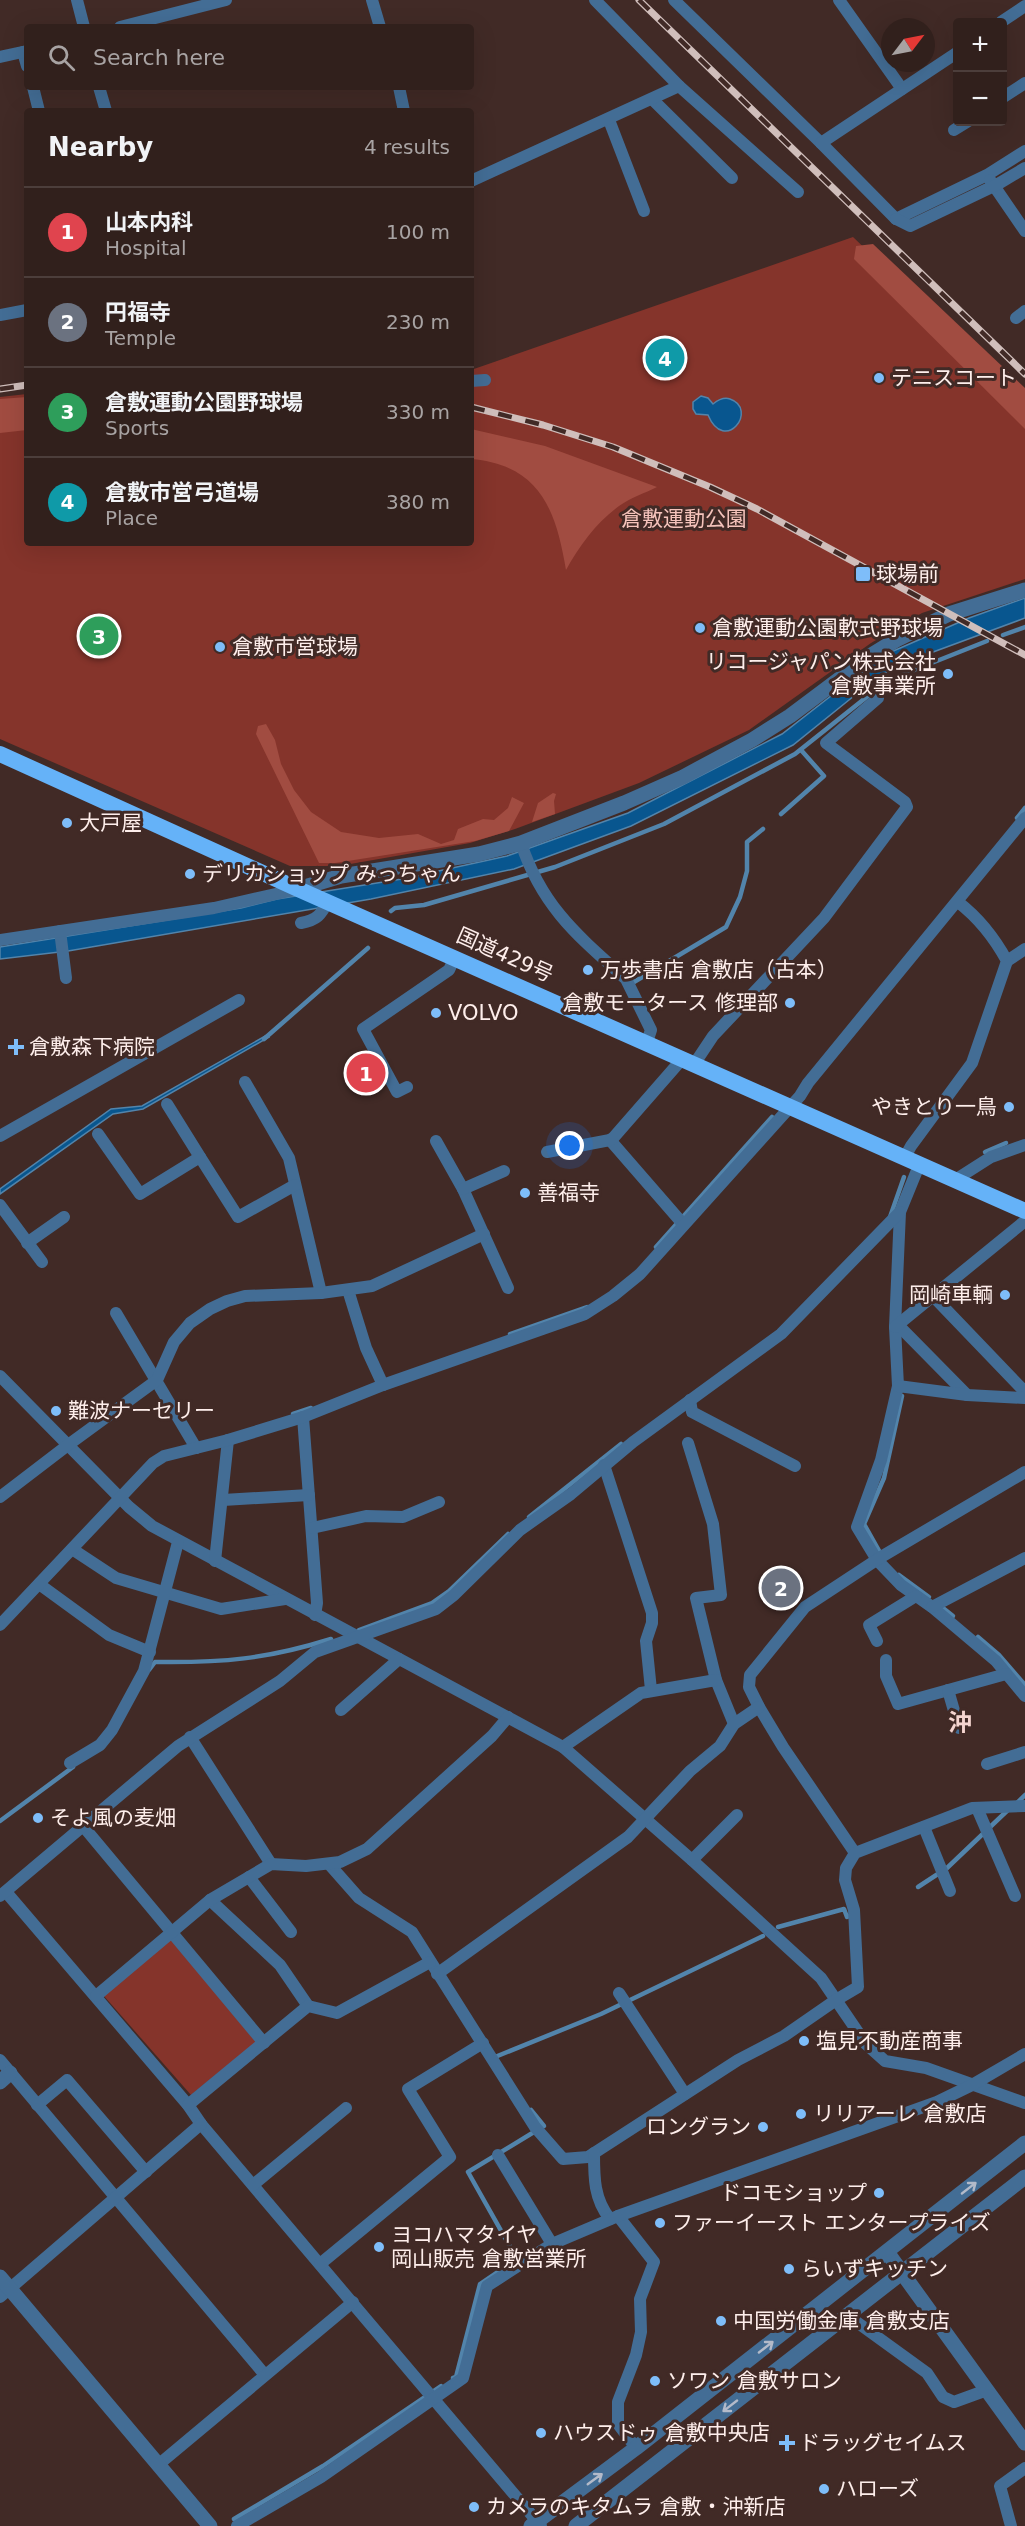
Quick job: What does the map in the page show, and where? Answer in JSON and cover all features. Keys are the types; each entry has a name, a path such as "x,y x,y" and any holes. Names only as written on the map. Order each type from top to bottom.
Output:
{"highway":[{"name":"国道429号","path":"0,753 298,889 689,1060 1025,1211"}],"street":[{"path":"77,0 83,24"},
{"path":"132,24 226,0"},
{"path":"372,0 379,24"},
{"path":"595,0 680,86 798,192"},
{"path":"674,0 896,219 1025,168"},
{"path":"839,0 902,89"},
{"path":"1007,18 1025,6"},
{"path":"0,57 24,51"},
{"path":"821,143 953,55"},
{"path":"1007,95 1025,83"},
{"path":"474,180 680,86"},
{"path":"34,90 38,108"},
{"path":"100,90 105,108"},
{"path":"400,90 403,108"},
{"path":"652,99 732,178"},
{"path":"609,120 644,211"},
{"path":"954,130 960,126"},
{"path":"990,181 1025,151"},
{"path":"990,181 1025,231"},
{"path":"0,315 24,311"},
{"path":"474,381 484,380"},
{"path":"0,940 60,934 214,908 298,889 341,876 522,847 683,777 752,740 857,669 887,645 930,622 1025,590"},
{"path":"548,1152 610,1140 825,918 907,807 905,802 826,742 878,698 857,669"},
{"path":"0,1625 153,1463 164,1456 194,1444 228,1440 303,1417 382,1382 585,1314 613,1296 640,1274 681,1221 790,1107 1025,818"},
{"path":"522,847 555,911 571,930 626,979 651,1030 647,1042"},
{"path":"301,923 316,920 322,914 328,901"},
{"path":"958,902 976,916 995,938 1007,962"},
{"path":"60,934 66,978"},
{"path":"1025,949 1007,962 972,1063 911,1146 912,1160 900,1212 898,1386 881,1460 857,1527 901,1585 916,1596 936,1605 996,1661 1025,1696"},
{"path":"407,1087 397,1092 363,1029 448,970 455,957"},
{"path":"0,1136 239,999"},
{"path":"245,1082 289,1158 321,1293"},
{"path":"168,1104 238,1217 295,1185"},
{"path":"98,1134 140,1194 200,1157"},
{"path":"610,1140 681,1221"},
{"path":"436,1141 463,1190 508,1288"},
{"path":"955,1180 991,1157 1025,1145"},
{"path":"463,1190 504,1171"},
{"path":"0,1205 42,1262"},
{"path":"900,1212 781,1334 604,1465 571,1494 510,1539 454,1595 436,1609 315,1652 280,1681 190,1737 3,1894 96,1996 188,2105 201,2124 433,2396 536,2524 1025,2143"},
{"path":"27,1243 64,1217"},
{"path":"897,1326 1025,1221"},
{"path":"0,1497 157,1380 174,1342 190,1323 210,1309 245,1296 321,1293 372,1286 484,1234"},
{"path":"348,1290 366,1348 382,1382"},
{"path":"933,1296 1025,1392"},
{"path":"116,1313 194,1444"},
{"path":"897,1326 968,1395"},
{"path":"0,1376 152,1526 315,1616 563,1747 692,1860 821,1978 866,2043 885,2061 926,2068 1025,2103"},
{"path":"898,1386 968,1395 1025,1398"},
{"path":"690,1400 692,1412 795,1466"},
{"path":"303,1417 317,1603 315,1616"},
{"path":"215,1561 228,1440"},
{"path":"688,1443 713,1524 721,1595 696,1599 716,1680 734,1724"},
{"path":"604,1465 652,1613 652,1623 646,1641 651,1690"},
{"path":"855,1854 759,1707 749,1687 750,1675 805,1607 881,1557 1025,1472"},
{"path":"223,1500 309,1495"},
{"path":"312,1528 366,1516 403,1517 439,1502"},
{"path":"70,1763 100,1745 112,1730 144,1671 178,1542"},
{"path":"72,1549 116,1578 221,1609 285,1599"},
{"path":"936,1605 1025,1558"},
{"path":"39,1584 109,1635 150,1652"},
{"path":"876,1641 868,1625 916,1596"},
{"path":"341,1710 399,1659"},
{"path":"886,1660 886,1676 898,1704 1006,1674"},
{"path":"563,1747 603,1717 641,1693 716,1680"},
{"path":"948,1690 959,1728"},
{"path":"437,1974 628,1837 690,1771 720,1746 734,1724 759,1707"},
{"path":"96,1996 210,1900 271,1864 306,1866 340,1862 367,1849 492,1736 508,1717"},
{"path":"190,1737 271,1864"},
{"path":"987,1764 1025,1752"},
{"path":"329,1863 359,1899 412,1932 535,2127 563,2159 588,2157 738,2060 784,2036 858,1987 854,1910 845,1880 846,1868 855,1854 977,1808 1019,1808"},
{"path":"977,1808 1015,1896"},
{"path":"692,1860 737,1815"},
{"path":"83,1826 264,2043"},
{"path":"924,1827 950,1891"},
{"path":"249,1877 291,1932"},
{"path":"210,1900 280,1965 308,2006 337,2013 430,1962"},
{"path":"623,1999 685,2094"},
{"path":"188,2105 308,2006"},
{"path":"320,2264 450,2157 408,2089 483,2043"},
{"path":"237,2526 321,2477 433,2396 463,2378 487,2286 552,2244 614,2217 937,2102 972,2085 1025,2054"},
{"path":"0,2060 5,2077 37,2105 265,2375"},
{"path":"37,2105 67,2080 146,2172"},
{"path":"253,2185 346,2108"},
{"path":"201,2124 116,2199 3,2287 210,2526"},
{"path":"594,2153 597,2199 654,2262 640,2299 641,2332 636,2355 618,2402 618,2424 636,2448"},
{"path":"498,2155 552,2244"},
{"path":"576,2526 1025,2177"},
{"path":"887,2252 1025,2443"},
{"path":"159,2465 352,2302"},
{"path":"847,2315 927,2373 943,2397 954,2402 987,2390"},
{"path":"1011,2526 1000,2486 1025,2468"}],"green space":[{"name":"倉敷運動公園","path":"853,237 1025,402 1025,579 922,613 871,643 749,730 639,783 515,829 470,843 339,866 290,866 0,739 0,397 24,394 24,546 474,546 474,369"},
{"path":"171,1939 256,2042 191,2095 104,1996"}],"shaded area":[{"path":"873,244 1025,388 1025,429 854,259 856,246"},
{"path":"24,397 24,430 0,433 0,399"},
{"path":"474,430 545,446 657,487 628,500 603,520 589,535 566,570 557,528 541,494 514,470 474,460"},
{"path":"266,724 275,740 281,764 294,790 311,812 341,832 379,838 418,834 441,844 454,840 458,829 483,819 494,820 508,808 512,797 524,803 509,831 475,841 335,863 319,863 256,734 258,726"},
{"path":"553,793 556,794 555,814 532,822 538,803"}],"water":[{"path":"701,396 708,398 713,404 726,398 738,404 741,411 736,426 723,431 715,426 708,415 696,414 693,402"},
{"path":"1025,598 1025,618 898,665 875,679 793,745 631,826 514,869 371,899 68,951 0,959 0,947 241,908 277,899 402,879 507,856 628,813 782,734 868,667 891,652 969,618"},
{"path":"267,1035 269,1037 143,1109 113,1114 0,1194 0,1189 111,1109 142,1106"}],"waterway":[{"path":"1003,635 1025,627"},
{"path":"391,911 395,908 424,905 555,867 664,824 795,754 878,688 904,674 987,641"},
{"path":"781,814 824,776 801,750"},
{"path":"1017,818 1025,808"},
{"path":"630,978 634,982 726,927 740,897 747,871 747,842 763,829"},
{"path":"264,1039 368,948"},
{"path":"656,1247 772,1117"},
{"path":"985,1152 1006,1143"},
{"path":"890,1217 904,1177"},
{"path":"510,1334 587,1307"},
{"path":"882,1556 864,1524 884,1478 902,1396"},
{"path":"293,1414 311,1408"},
{"path":"529,1517 621,1444"},
{"path":"359,1630 432,1603 449,1591 508,1534"},
{"path":"899,1575 929,1597"},
{"path":"938,1604 953,1616"},
{"path":"978,1637 999,1655 1025,1685"},
{"path":"149,1670 155,1662 202,1662 244,1658 286,1651 331,1639"},
{"path":"0,1821 73,1767"},
{"path":"1016,1804 1025,1795"},
{"path":"918,1887 947,1868 1009,1809"},
{"path":"778,1927 844,1909 847,1917 849,1916"},
{"path":"496,2059 495,2057 601,2014 763,1936"},
{"path":"531,2110 544,2126 542,2127"},
{"path":"453,2378 456,2377 480,2284 517,2259 468,2172 534,2132"},
{"path":"234,2519 323,2466 441,2386"}],"railway":[{"path":"639,0 1025,374"},
{"path":"0,389 24,385"},
{"path":"474,408 543,425 613,447 710,487 757,509 1025,655"}],"place":[{"name":"倉敷市営弓道場","path":"665,358"},
{"name":"テニスコート","path":"879,378"},
{"name":"球場前","path":"863,574"},
{"name":"倉敷運動公園軟式野球場","path":"700,628"},
{"name":"倉敷運動公園野球場","path":"99,636"},
{"name":"倉敷市営球場","path":"220,647"},
{"name":"リコージャパン株式会社 倉敷事業所","path":"948,674"},
{"name":"大戸屋","path":"67,823"},
{"name":"デリカショップ みっちゃん","path":"190,874"},
{"name":"万歩書店 倉敷店（古本）","path":"588,970"},
{"name":"倉敷モータース 修理部","path":"790,1003"},
{"name":"VOLVO","path":"436,1013"},
{"name":"倉敷森下病院","path":"16,1047"},
{"name":"山本内科","path":"366,1073"},
{"name":"やきとり一鳥","path":"1009,1107"},
{"name":"善福寺","path":"525,1193"},
{"name":"岡崎車輌","path":"1005,1295"},
{"name":"難波ナーセリー","path":"56,1411"},
{"name":"円福寺","path":"781,1588"},
{"name":"そよ風の麦畑","path":"38,1818"},
{"name":"塩見不動産商事","path":"804,2041"},
{"name":"リリアーレ 倉敷店","path":"801,2114"},
{"name":"ロングラン","path":"763,2127"},
{"name":"ドコモショップ","path":"879,2193"},
{"name":"ファーイースト エンタープライズ","path":"660,2223"},
{"name":"ヨコハマタイヤ 岡山販売 倉敷営業所","path":"379,2247"},
{"name":"らいずキッチン","path":"789,2269"},
{"name":"中国労働金庫 倉敷支店","path":"721,2321"},
{"name":"ソワン 倉敷サロン","path":"655,2381"},
{"name":"ハウスドゥ 倉敷中央店","path":"541,2433"},
{"name":"ドラッグセイムス","path":"787,2443"},
{"name":"ハローズ","path":"824,2489"},
{"name":"カメラのキタムラ 倉敷・沖新店","path":"474,2507"}],"district":[{"name":"沖","path":"960,1723"}]}
